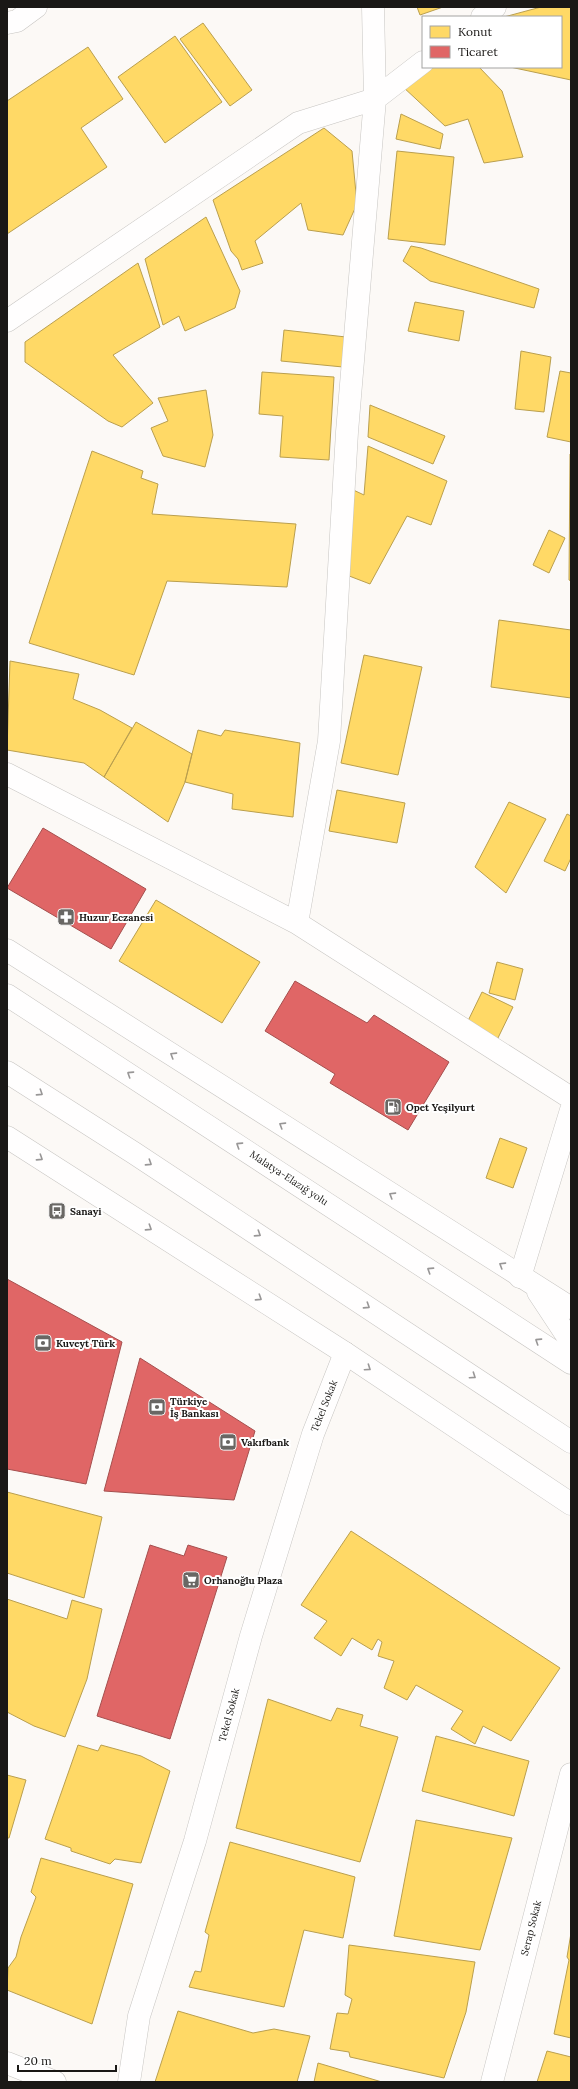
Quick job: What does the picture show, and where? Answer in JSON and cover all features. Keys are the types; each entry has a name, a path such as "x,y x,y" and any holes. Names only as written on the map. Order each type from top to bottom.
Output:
{"main road":[{"path":"7,23 17,21 36,7"},
{"path":"297,924 329,742 347,432 375,99 373,7"},
{"path":"483,16 495,7"},
{"path":"7,321 298,123 375,99 422,63"},
{"path":"7,774 297,924 571,1098"},
{"path":"7,950 571,1308"},
{"name":"Malatya-Elazığ yolu","path":"7,994 571,1362"},
{"path":"7,1072 134,1153 571,1442"},
{"path":"571,1110 528,1281 571,1342"},
{"path":"7,1137 345,1353 571,1504"},
{"name":"Tekel Sokak","path":"129,2082 139,2016 195,1841 251,1636 313,1434 345,1353"},
{"name":"Serap Sokak","path":"492,2082 571,1774"},
{"path":"7,2063 55,2082"}],"building: Konut":[{"path":"417,7 443,7 420,15"},
{"path":"541,7 571,7 571,80 515,68 562,68 562,16 508,16"},
{"path":"203,23 252,90 230,106 180,39"},
{"path":"175,36 222,102 165,143 118,77"},
{"path":"88,47 123,99 81,128 107,167 7,234 7,101"},
{"path":"427,68 480,68 502,91 523,157 484,163 468,119 445,126 402,86"},
{"path":"401,114 443,134 440,149 396,139"},
{"path":"324,128 352,151 357,204 343,235 308,230 301,203 255,241 263,263 242,270 238,259 231,251 213,200"},
{"path":"397,151 454,157 445,245 388,239"},
{"path":"206,217 240,291 235,308 185,331 179,316 163,325 145,259"},
{"path":"411,246 421,248 539,289 534,308 430,281 403,261"},
{"path":"138,263 160,327 113,355 153,403 122,427 108,421 25,362 25,342"},
{"path":"415,302 464,311 459,341 408,331"},
{"path":"284,330 346,337 343,367 281,361"},
{"path":"521,351 551,357 544,412 515,409"},
{"path":"560,371 571,373 571,442 547,437"},
{"path":"262,372 334,377 329,460 280,457 283,416 259,414"},
{"path":"206,390 213,435 205,467 163,456 151,428 168,421 158,398"},
{"path":"370,405 445,436 433,464 368,437"},
{"path":"368,446 447,481 431,525 407,516 370,584 344,574 347,487 364,495"},
{"path":"92,451 143,471 141,478 158,484 152,514 296,524 287,587 167,581 134,675 29,643"},
{"path":"571,454 571,581 569,580"},
{"path":"549,530 565,538 549,573 533,565"},
{"path":"499,620 571,630 571,698 491,687"},
{"path":"364,655 422,667 398,775 341,763"},
{"path":"10,661 79,674 73,699 100,710 132,728 104,777 84,763 7,750"},
{"path":"136,722 192,754 185,782 168,822 104,777"},
{"path":"198,730 221,736 225,730 300,743 293,817 232,809 233,794 185,782"},
{"path":"337,790 405,803 397,843 329,831"},
{"path":"509,802 546,819 506,893 475,867"},
{"path":"567,814 571,816 571,858 565,871 544,861"},
{"path":"156,900 260,962 222,1023 119,961"},
{"path":"497,962 523,969 515,1000 489,993"},
{"path":"482,992 513,1007 497,1040 466,1025"},
{"path":"500,1138 527,1148 513,1188 486,1178"},
{"path":"7,1492 102,1517 84,1598 7,1573"},
{"path":"351,1531 560,1668 511,1741 483,1726 475,1744 451,1729 463,1711 416,1685 407,1700 384,1688 394,1661 378,1656 382,1642 378,1639 372,1650 352,1638 341,1656 314,1638 327,1621 301,1605"},
{"path":"7,1599 67,1619 72,1600 102,1609 87,1679 65,1737 34,1726 7,1712"},
{"path":"268,1699 331,1721 337,1708 363,1715 360,1726 398,1737 360,1862 236,1828"},
{"path":"436,1736 529,1761 514,1816 422,1791"},
{"path":"78,1745 98,1751 101,1745 141,1756 170,1771 141,1863 115,1859 110,1864 71,1851 71,1848 45,1839"},
{"path":"7,1775 26,1780 9,1838 7,1838"},
{"path":"416,1820 512,1838 480,1950 394,1936"},
{"path":"230,1842 355,1877 343,1938 304,1930 284,2007 189,1987 195,1971 201,1972 209,1935 205,1932"},
{"path":"41,1858 133,1884 92,2024 7,1990 8,1968 16,1957 21,1937 36,1897 31,1892"},
{"path":"571,1933 571,2038 554,2034 569,1960 567,1957"},
{"path":"349,1945 475,1962 466,2012 444,2078 350,2057 349,2052 330,2049 337,2013 348,2014 352,1999 345,1995"},
{"path":"178,2011 253,2033 274,2029 310,2036 297,2082 155,2082"},
{"path":"547,2051 571,2057 571,2082 537,2082"},
{"path":"318,2063 382,2082 314,2082"}],"building: Ticaret":[{"path":"43,828 146,889 111,949 7,888"},
{"path":"295,981 367,1023 374,1015 449,1062 408,1130 330,1083 335,1074 265,1031"},
{"path":"7,1279 122,1342 86,1484 7,1469"},
{"path":"140,1358 255,1431 234,1500 104,1491"},
{"path":"150,1545 184,1556 188,1545 227,1557 170,1739 97,1716"}],"place":[{"name":"Huzur Eczanesi","path":"66,917"},
{"name":"Opet Yeşilyurt","path":"393,1107"},
{"name":"Sanayi","path":"57,1211"},
{"name":"Kuveyt Türk","path":"43,1343"},
{"name":"Türkiye İş Bankası","path":"157,1407"},
{"name":"Vakıfbank","path":"228,1442"},
{"name":"Orhanoğlu Plaza","path":"191,1580"}]}
